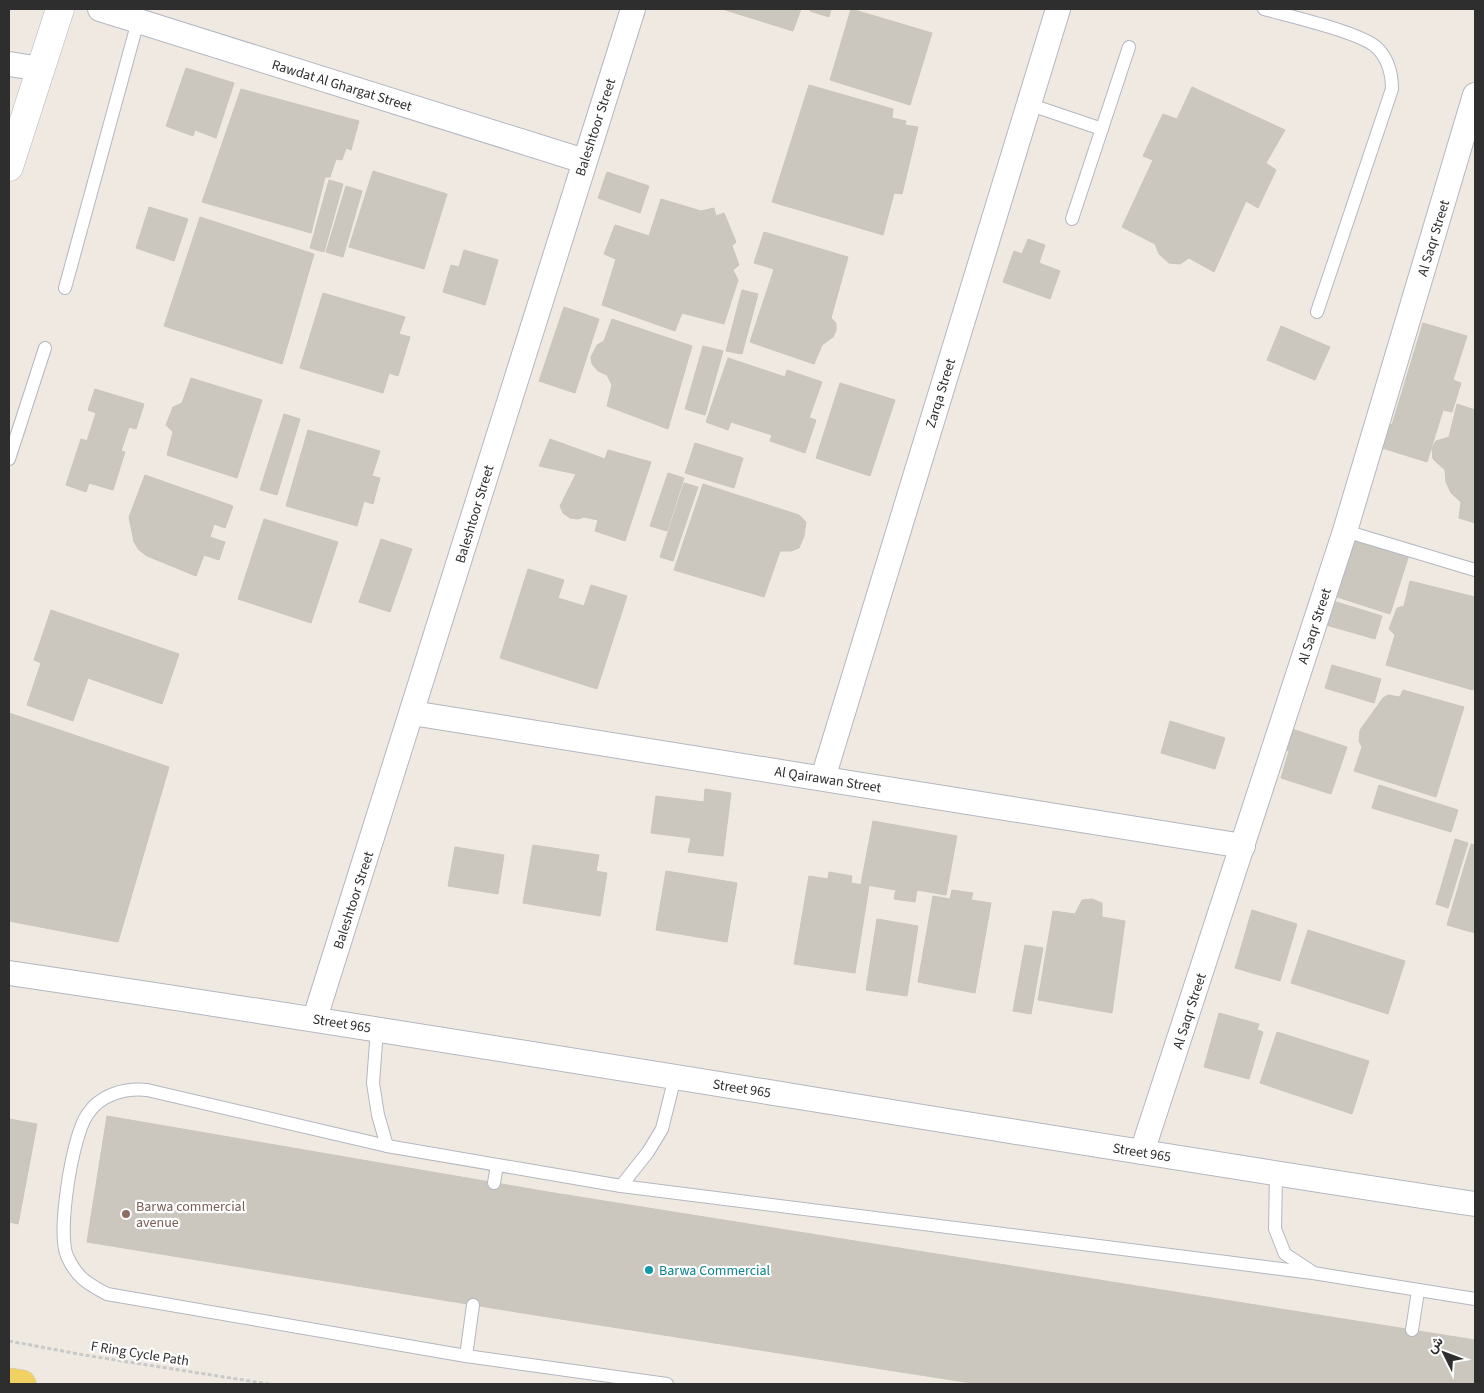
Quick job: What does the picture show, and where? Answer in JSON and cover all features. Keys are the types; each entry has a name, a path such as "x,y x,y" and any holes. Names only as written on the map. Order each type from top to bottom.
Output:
{"main road":[{"path":"9,1382 22,1384"}],"street":[{"path":"9,167 60,9"},
{"name":"Rawdat Al Ghargat Street","path":"100,9 584,161"},
{"name":"Baleshtoor Street","path":"315,1018 584,161 634,9"},
{"name":"Zarqa Street","path":"823,778 1058,9"},
{"path":"9,64 41,69"},
{"name":"Al Saqr Street","path":"1142,1152 1345,531 1475,96"},
{"name":"Al Qairawan Street","path":"412,713 1243,846"},
{"name":"Street 965","path":"9,973 315,1018 1276,1174 1475,1204"}],"lane":[{"path":"1264,9 1367,40 1384,56 1392,78 1392,89 1317,312"},
{"path":"65,288 138,20"},
{"path":"1072,219 1129,47"},
{"path":"1028,104 1102,129"},
{"path":"9,459 45,348"},
{"path":"1345,531 1475,570"},
{"path":"376,1029 373,1083 378,1115 387,1146"},
{"path":"621,1186 648,1152 662,1129 676,1077"},
{"path":"667,1384 466,1356 107,1294 79,1278 66,1254 64,1223 68,1186 78,1138 87,1114 106,1097 129,1089 147,1090 387,1146 621,1186 1313,1273 1475,1299"},
{"path":"494,1183 497,1165"},
{"path":"1276,1174 1275,1229 1285,1254 1313,1273"},
{"path":"1412,1330 1418,1291"},
{"path":"466,1356 473,1305"}],"path":[{"name":"F Ring Cycle Path","path":"9,1340 84,1356 269,1384"}],"building":[{"path":"722,9 801,9 793,31"},
{"path":"811,9 831,9 829,17 810,11"},
{"path":"851,9 932,33 910,105 830,80"},
{"path":"186,68 234,83 216,138 195,130 193,136 166,126"},
{"path":"809,85 893,109 892,118 906,121 905,125 918,127 902,194 894,193 883,235 772,202"},
{"path":"1192,87 1285,130 1266,163 1276,170 1258,208 1246,201 1214,272 1189,258 1180,264 1169,263 1159,254 1155,244 1122,227 1153,160 1143,156 1163,114 1177,119"},
{"path":"241,89 359,121 351,150 346,148 342,160 336,159 330,177 325,177 311,233 202,202"},
{"path":"373,171 447,194 424,269 349,247"},
{"path":"607,172 649,186 640,213 598,198"},
{"path":"329,180 343,184 324,252 310,248"},
{"path":"346,186 362,191 343,257 326,252"},
{"path":"661,199 701,211 714,208 716,216 724,213 736,242 732,246 739,265 733,270 738,280 724,324 682,313 675,331 602,305 616,259 604,254 615,225 649,236"},
{"path":"149,207 188,219 174,261 136,248"},
{"path":"200,217 314,254 282,364 164,326"},
{"path":"764,232 848,257 831,318 836,323 836,331 833,337 822,345 814,364 750,342 774,269 754,263"},
{"path":"1028,239 1045,245 1039,263 1060,271 1050,299 1003,282 1014,251 1022,254"},
{"path":"464,250 498,260 485,305 443,292 451,265 459,267"},
{"path":"742,290 758,294 742,354 726,351"},
{"path":"323,293 405,317 399,334 410,337 398,376 389,373 383,393 300,368"},
{"path":"564,307 599,319 575,393 539,381"},
{"path":"612,319 692,346 668,429 607,406 612,385 607,375 598,371 592,364 591,357 597,345 604,341"},
{"path":"1423,323 1467,336 1453,380 1461,383 1452,412 1443,410 1427,462 1379,447 1386,423 1392,425"},
{"path":"1281,326 1330,347 1315,380 1267,360"},
{"path":"703,346 723,351 705,415 685,409"},
{"path":"728,358 785,377 787,370 822,382 809,418 816,420 805,453 770,441 772,435 731,422 728,430 706,422"},
{"path":"191,378 262,400 237,478 167,455 173,432 166,425 173,407 182,403"},
{"path":"840,383 895,400 870,476 816,458"},
{"path":"95,389 144,404 136,429 129,427 121,451 87,441 96,413 88,410"},
{"path":"1457,404 1475,410 1475,523 1459,518 1461,502 1451,493 1446,482 1445,470 1433,459 1432,448 1436,441 1449,437"},
{"path":"284,414 300,419 277,495 260,490"},
{"path":"308,430 380,451 372,476 380,478 373,504 364,501 357,526 286,506"},
{"path":"81,439 125,452 113,490 89,483 86,492 66,485"},
{"path":"550,439 605,459 608,450 651,462 625,541 595,531 598,520 584,517 578,519 570,518 563,513 560,506 576,474 539,466"},
{"path":"695,443 743,458 734,488 685,473"},
{"path":"668,473 684,478 667,531 650,526"},
{"path":"145,475 233,506 225,528 214,524 210,537 225,542 219,560 204,555 196,576 147,556 139,550 134,542 129,517"},
{"path":"684,483 698,487 673,561 660,557"},
{"path":"703,484 799,515 806,522 804,536 799,548 791,551 780,551 764,597 674,570"},
{"path":"264,519 338,542 311,623 238,599"},
{"path":"1353,537 1409,555 1390,614 1334,596"},
{"path":"381,539 412,549 390,612 359,602"},
{"path":"528,569 564,580 558,598 584,606 591,585 627,596 597,689 500,658"},
{"path":"1410,581 1475,597 1475,680 1473,690 1386,665 1395,635 1389,629 1397,608 1404,606"},
{"path":"1333,601 1382,616 1375,639 1326,625"},
{"path":"51,610 179,654 162,704 88,678 73,721 27,705 41,663 34,660"},
{"path":"1332,665 1381,679 1374,703 1325,688"},
{"path":"1403,690 1464,707 1436,797 1354,771 1362,747 1359,741 1360,730 1383,698 1388,695 1400,697"},
{"path":"9,713 169,767 118,942 9,921"},
{"path":"1170,721 1225,738 1215,769 1161,753"},
{"path":"1289,728 1347,747 1331,794 1281,778 1289,751 1282,749"},
{"path":"1379,785 1458,810 1451,832 1372,808"},
{"path":"705,789 731,793 723,856 688,852 691,838 651,833 656,796 704,802"},
{"path":"873,821 957,836 946,895 917,890 915,902 894,899 896,890 861,884"},
{"path":"1455,839 1468,843 1448,908 1436,904"},
{"path":"1471,844 1475,845 1475,933 1447,925"},
{"path":"533,845 599,855 596,871 607,873 600,916 523,903"},
{"path":"455,847 504,855 498,894 448,886"},
{"path":"666,871 737,883 727,942 656,930"},
{"path":"829,872 852,876 851,883 869,886 855,973 794,964 809,876 828,879"},
{"path":"952,890 973,893 971,900 991,903 975,993 918,982 933,896 950,899"},
{"path":"1092,899 1102,903 1102,917 1125,921 1112,1013 1038,1000 1053,911 1075,914 1082,900"},
{"path":"1252,910 1297,924 1280,981 1235,968"},
{"path":"877,919 918,926 907,996 866,990"},
{"path":"1308,930 1405,961 1388,1014 1291,983"},
{"path":"1025,945 1043,948 1031,1014 1013,1011"},
{"path":"1219,1013 1259,1024 1257,1030 1263,1032 1249,1079 1204,1067"},
{"path":"1277,1032 1369,1061 1352,1114 1260,1083"},
{"name":"Barwa Commercial","path":"107,1116 548,1192 1475,1340 1475,1384 978,1384 535,1315 87,1242"},
{"path":"9,1119 37,1124 18,1224 9,1222"}],"place":[{"name":"Barwa commercial avenue","path":"126,1214"},
{"name":"Barwa Commercial","path":"649,1270"}]}
